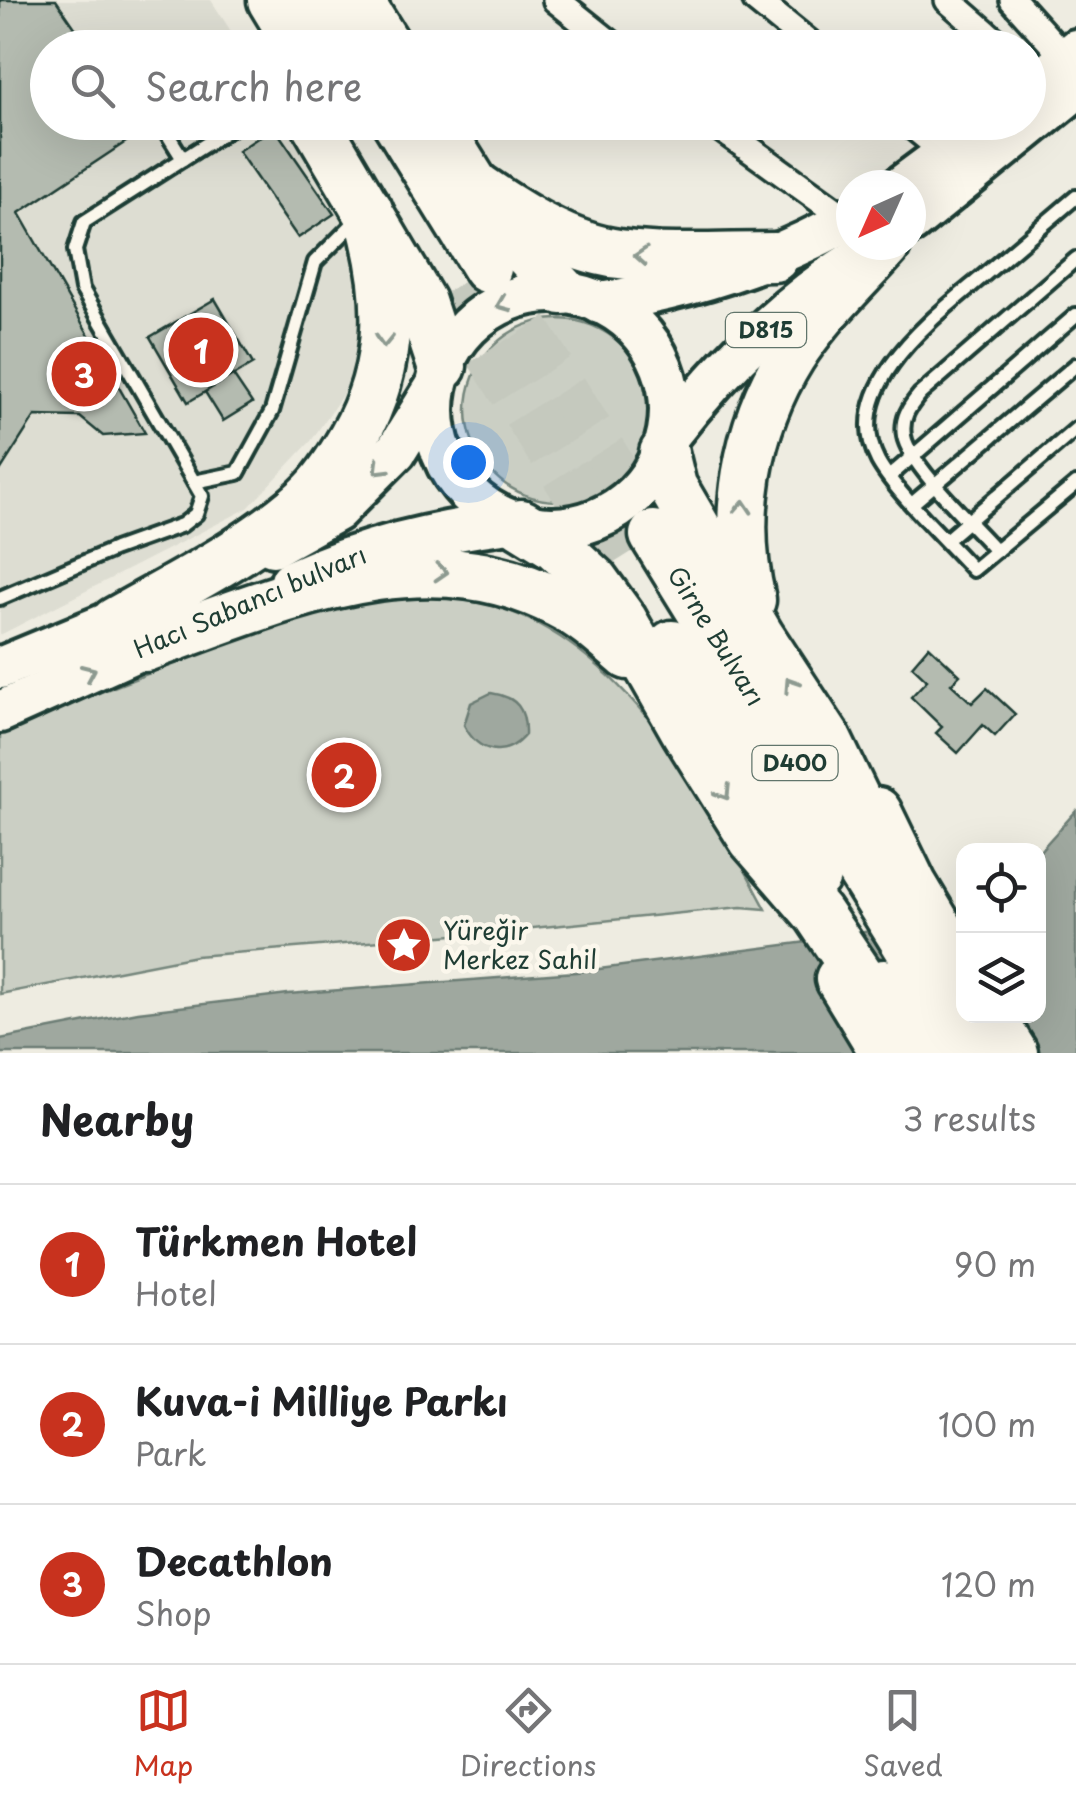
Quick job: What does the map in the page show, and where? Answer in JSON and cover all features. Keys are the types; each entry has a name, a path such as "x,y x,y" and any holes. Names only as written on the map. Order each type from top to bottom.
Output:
{"highway":[{"path":"241,0 259,30"},
{"path":"272,0 290,30"},
{"path":"322,0 340,30"},
{"path":"358,0 377,30"},
{"path":"326,140 421,302 439,377"},
{"path":"361,140 469,279 406,140"},
{"path":"446,140 496,220 582,296"},
{"path":"474,184 510,210 569,239 616,254 774,257"},
{"path":"130,634 204,571 309,498 342,456 371,405 384,358 386,310 380,251 368,210"},
{"path":"760,637 741,560 742,501 761,412 849,260"},
{"path":"515,523 555,545 594,581 754,839 818,914 873,996 911,1011 935,964 826,738 760,637 672,486 666,444"},
{"name":"Girne Bulvarı","path":"637,548 911,1011"},
{"path":"130,634 360,577 414,571 466,573 562,604 631,658 686,732"},
{"name":"D400","path":"911,1011 926,1053"},
{"name":"D400","path":"911,1011 974,1053"},
{"path":"995,1023 1014,1053"}],"main road":[{"path":"923,170 964,140"},
{"path":"926,207 990,140"},
{"name":"D815","path":"582,296 661,293 836,240"},
{"name":"D815","path":"666,444 704,390 839,260"},
{"path":"534,292 582,296 639,328 665,370 672,409 666,444 644,486 612,513 566,528 515,523 473,498 447,465 436,432 439,377 459,336 490,308 534,292"},
{"name":"Hacı Sabancı bulvarı","path":"0,712 215,578 336,511 396,451 439,377"},
{"name":"Hacı Sabancı bulvarı","path":"0,668 130,634 346,556 440,531 515,523"}],"street":[{"path":"556,0 594,30"},
{"path":"756,0 793,30"},
{"path":"948,0 982,30"},
{"path":"1013,0 1029,30"},
{"path":"737,140 836,211"},
{"path":"930,140 946,153"}],"lane":[{"path":"171,140 183,159"},
{"path":"0,598 182,525 196,514 202,496 82,289 75,250 84,222 213,140"},
{"path":"1076,197 918,332 892,365 872,406 870,428 879,462 973,570 1076,484"},
{"path":"194,482 238,473 272,411 315,262 368,210"},
{"path":"996,551 912,457 904,436 907,408 1076,258"},
{"path":"890,476 1076,314"},
{"path":"913,503 1076,366"},
{"path":"946,540 1076,429"}],"shaded area":[{"path":"0,0 211,0 230,30 30,30 30,140 298,140 361,241 366,315 349,385 311,441 248,508 0,635"},
{"path":"558,319 593,326 622,346 642,375 649,410 642,445 622,474 593,494 558,501 523,494 494,474 474,445 467,410 474,375 494,346 523,326"},
{"path":"421,595 497,607 543,627 585,655 658,731 717,820 766,909 741,907 196,956 0,994 0,731 328,604"},
{"path":"491,693 513,701 524,718 525,735 501,750 484,747 464,725 471,703"},
{"path":"1076,811 1076,1053 0,1053 0,1039 138,1012 288,994 576,972 807,942 939,919 956,911 956,1023 1046,1023 1046,844"}],"building":[{"path":"0,0 56,0 77,30 30,30 30,140 129,140 19,213 145,433 103,436 80,417 35,416 0,471"},
{"path":"254,140 283,140 334,214 298,238 238,151"},
{"path":"215,299 253,364 188,402 150,337"},
{"path":"233,375 252,403 223,421 205,392"},
{"path":"929,646 960,675 951,684 972,703 987,688 1015,714 995,736 983,725 958,753 936,733 942,727 911,697 927,680 912,666"}],"tunnel":[{"path":"487,268 654,535"},
{"path":"450,290 619,560"}],"place":[{"name":"Türkmen Hotel","path":"201,350"},
{"name":"Decathlon","path":"84,374"},
{"name":"Kuva-i Milliye Parkı","path":"344,775"},
{"name":"Yüreğir Merkez Sahil","path":"404,945"}]}
